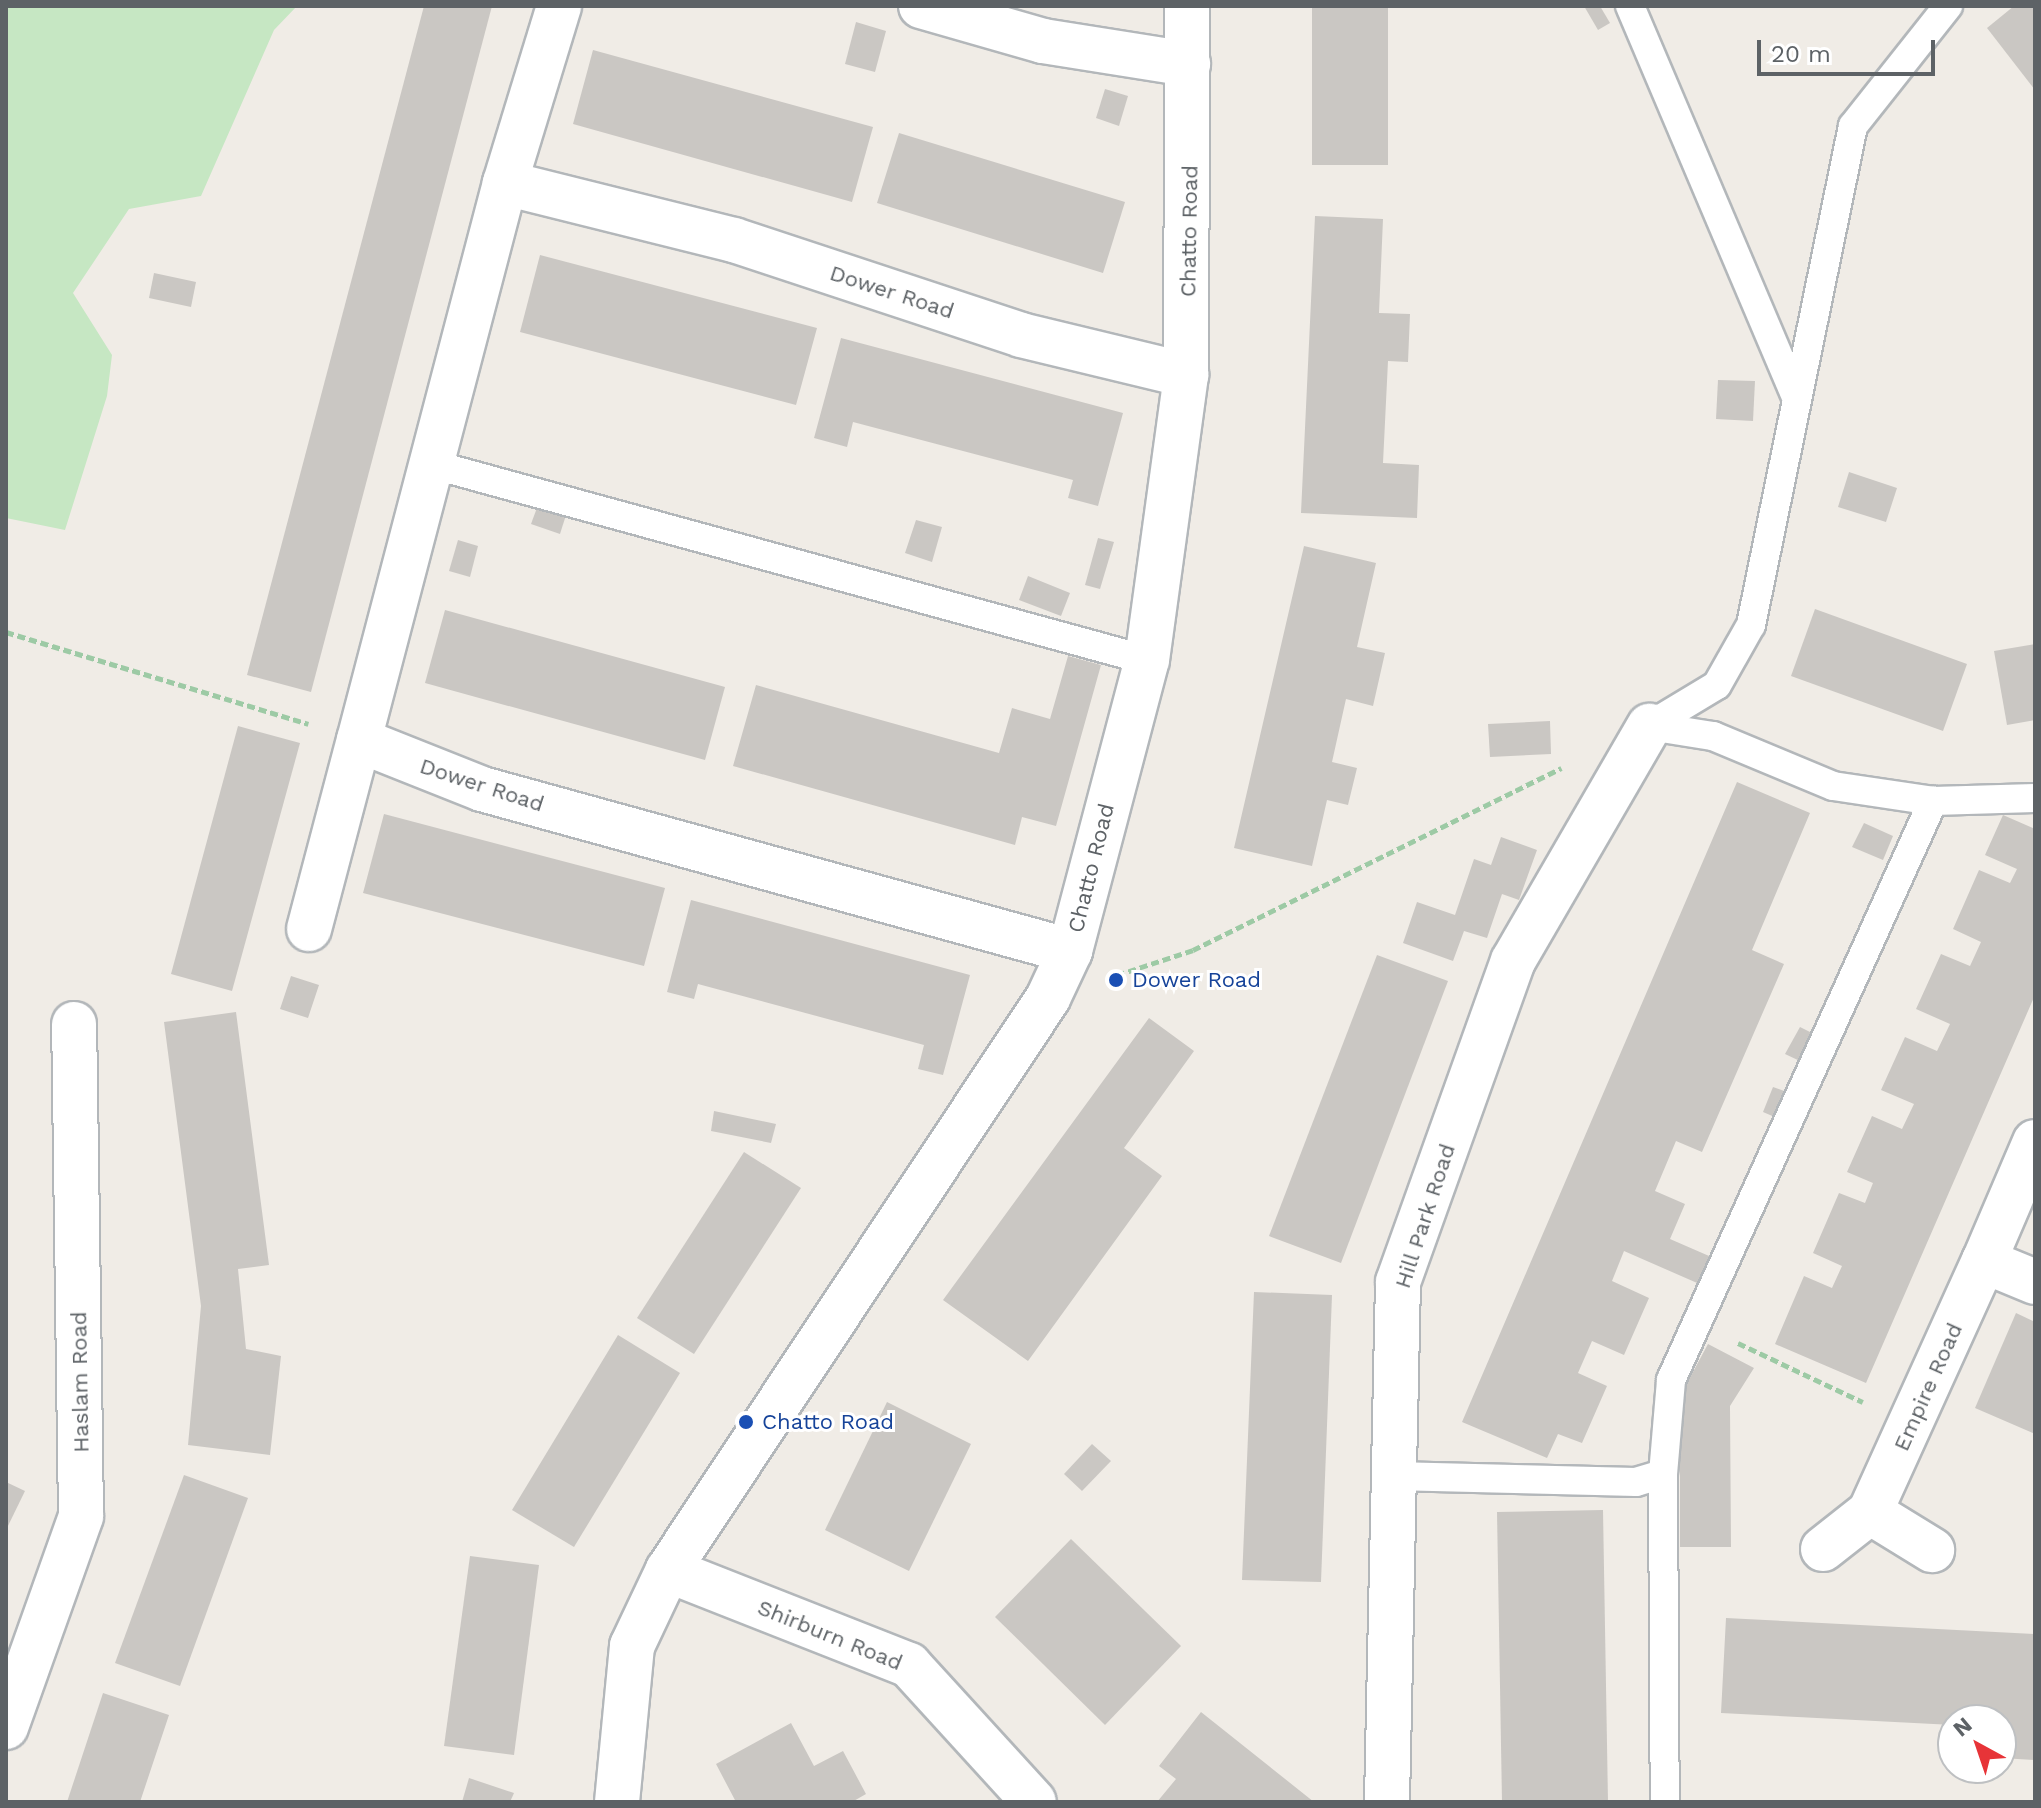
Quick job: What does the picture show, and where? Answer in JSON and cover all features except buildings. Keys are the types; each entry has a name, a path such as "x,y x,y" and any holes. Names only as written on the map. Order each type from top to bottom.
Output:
{"street":[{"path":"309,929 505,183 559,6"},
{"path":"921,6 1043,41 1188,64"},
{"name":"Chatto Road","path":"617,1802 632,1646 668,1570 1048,998 1070,951 1147,660 1186,375 1187,6"},
{"name":"Dower Road","path":"505,183 734,240 1021,335 1186,375"},
{"name":"Hill Park Road","path":"1387,1802 1398,1282 1513,961 1649,726"},
{"name":"Dower Road","path":"359,740 482,789 1070,951"},
{"name":"Haslam Road","path":"6,1727 81,1516 74,1024"},
{"name":"Empire Road","path":"1823,1549 1870,1512 1913,1425 2035,1142"},
{"path":"1984,1261 2035,1282"},
{"path":"1870,1512 1932,1550"},
{"name":"Shirburn Road","path":"668,1570 909,1665 1034,1802"}],"lane":[{"path":"1630,6 1796,398"},
{"path":"1649,726 1717,685 1751,625 1853,126 1948,6"},
{"path":"431,464 1147,660"},
{"path":"1649,726 1713,736 1833,786 1933,801 2035,798"},
{"path":"1665,1802 1663,1474 1671,1380 1933,801"},
{"path":"1393,1476 1636,1482 1663,1474"}],"path":[{"path":"6,632 359,740"},
{"path":"1048,998 1193,950 1568,764"},
{"path":"1697,1323 1913,1425"}],"green space":[{"path":"297,6 274,30 201,196 129,209 73,293 112,355 107,396 65,530 6,518 6,7"}],"place":[{"name":"Dower Road","path":"1116,980"},
{"name":"Chatto Road","path":"746,1422"}]}
